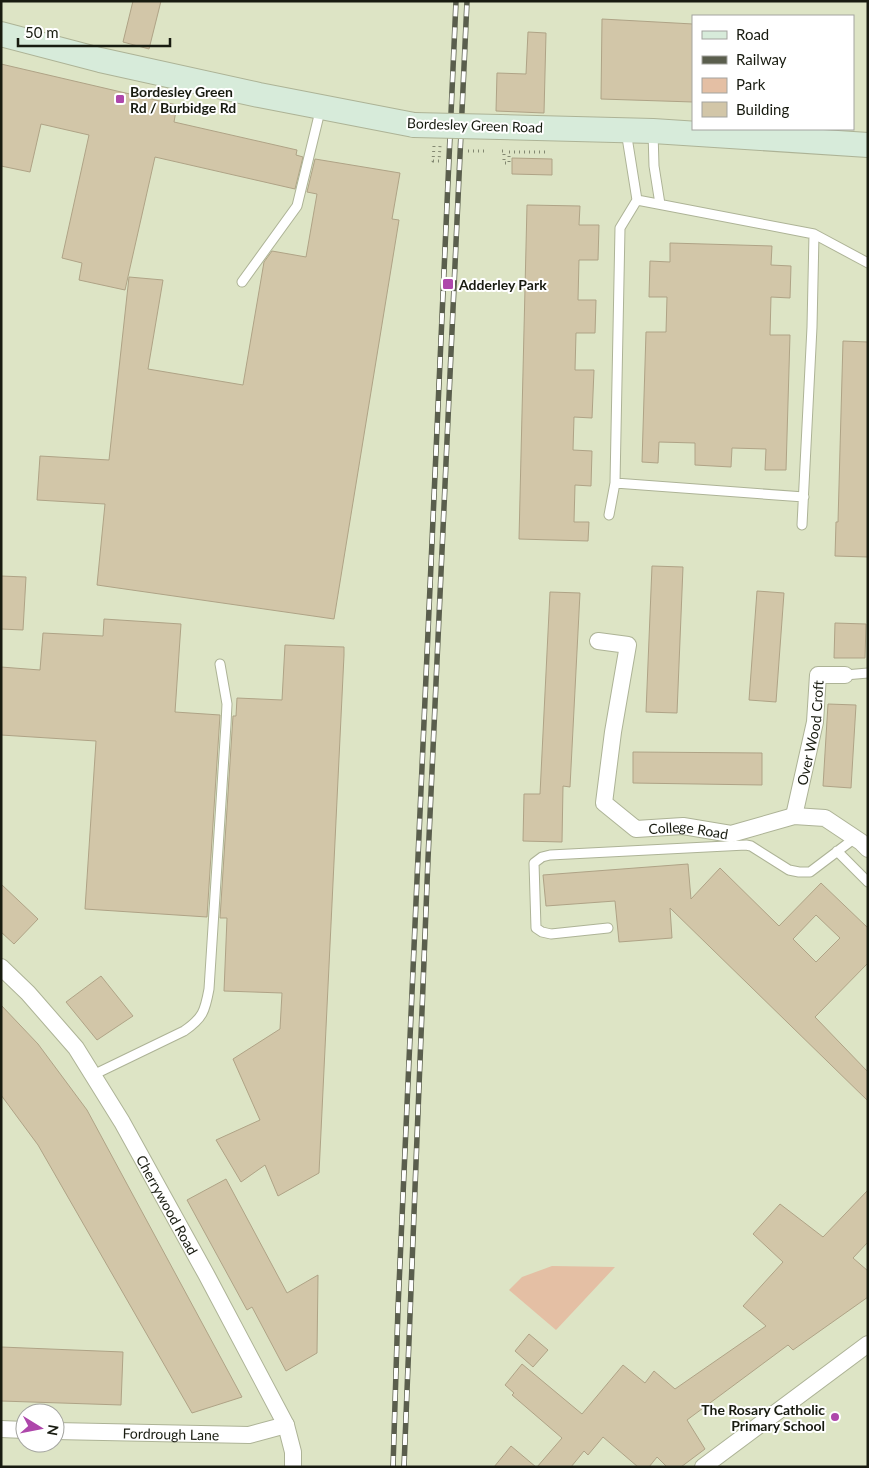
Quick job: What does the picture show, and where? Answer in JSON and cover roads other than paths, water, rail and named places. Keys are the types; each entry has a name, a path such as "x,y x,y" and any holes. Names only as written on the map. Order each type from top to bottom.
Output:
{"main road":[{"name":"Bordesley Green Road","path":"1,34 100,60 260,95 414,125 653,131 868,145"}],"street":[{"name":"College Road","path":"598,641 628,645 613,732 604,803 636,829 683,826 731,834 794,816 825,818 868,849"},
{"name":"Over Wood Croft","path":"794,816 815,722 818,675 844,674"},
{"name":"Cherrywood Road","path":"1,967 28,993 70,1041 122,1122 286,1426 293,1452 293,1467"},
{"path":"703,1467 868,1344"},
{"name":"Fordrough Lane","path":"65,1430 249,1435 286,1426"},
{"path":"1,1429 15,1430"}],"lane":[{"path":"242,282 297,206 322,107"},
{"path":"609,515 615,483 620,228 637,200 626,131"},
{"path":"653,131 654,166 660,204"},
{"path":"637,200 814,234 868,263"},
{"path":"802,524 812,327 814,234"},
{"path":"615,483 804,498"},
{"path":"93,1075 184,1031 195,1024 206,1008 209,989 226,724 226,696 220,664"},
{"path":"844,674 868,673"},
{"path":"608,928 551,934 536,928 534,863 542,857 550,855 746,845 752,846 789,870 810,872 855,838"},
{"path":"837,851 868,882"}],"railway":[{"path":"393,1467 398,1308 456,1"},
{"path":"404,1467 428,859 467,1"}],"place":[{"name":"Bordesley Green Rd / Burbidge Rd","path":"120,99"},
{"name":"Adderley Park","path":"448,284"},
{"name":"The Rosary Catholic Primary School","path":"835,1417"}]}
